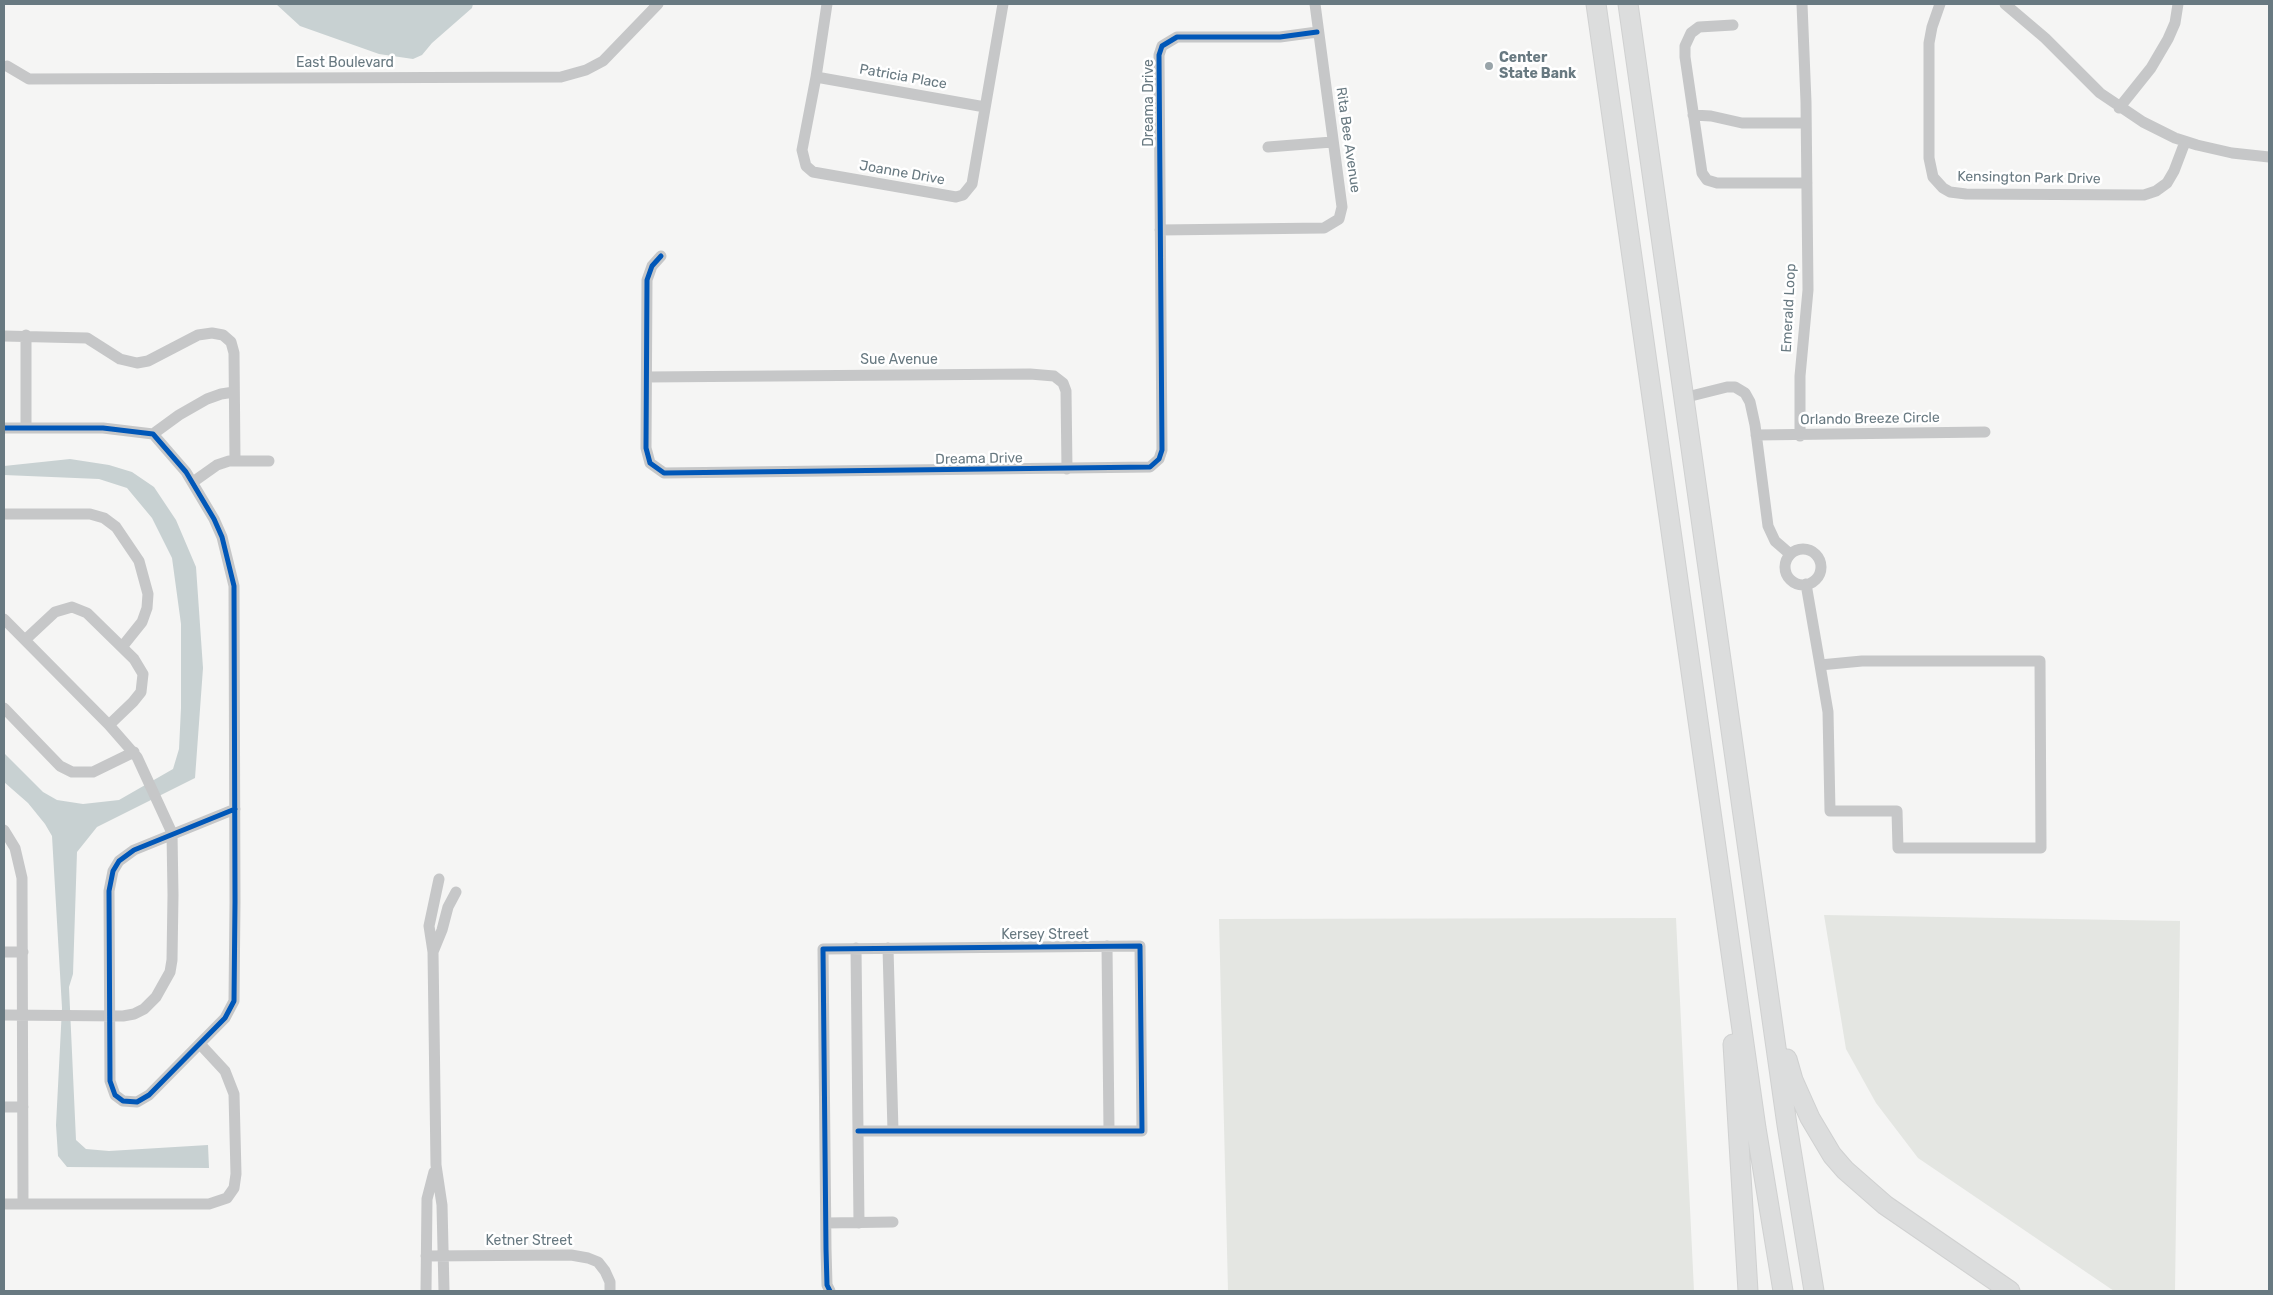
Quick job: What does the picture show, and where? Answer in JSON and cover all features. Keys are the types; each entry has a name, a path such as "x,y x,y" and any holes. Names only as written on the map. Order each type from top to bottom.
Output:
{"highway":[{"path":"1596,4 1765,1188 1783,1291"},
{"path":"1628,4 1795,1184 1814,1291"},
{"path":"1754,888 1791,1074 1801,1099 1821,1137 1845,1170 1871,1195 2010,1291"},
{"path":"1728,928 1748,1291"}],"street":[{"name":"East Boulevard","path":"7,66 29,80 561,77 586,70 602,61 658,4"},
{"name":"Joanne Drive","path":"828,4 802,150 804,162 813,172 949,197 963,195 972,184 1003,4"},
{"name":"Rita Bee Avenue","path":"1160,230 1324,228 1339,219 1342,207 1315,4"},
{"name":"Emerald Loop","path":"1800,436 1800,376 1808,290 1806,123 1802,4"},
{"name":"Kensington Park Drive","path":"1940,4 1929,43 1929,158 1933,177 1943,188 1950,192 1966,194 2144,195 2156,191 2167,183 2186,142"},
{"path":"2120,108 2151,68 2168,40 2175,23 2178,4"},
{"path":"2012,6 2091,85 2120,108 2153,128 2186,142 2232,153 2269,156"},
{"path":"1733,25 1699,27 1691,33 1686,42 1685,57 1702,173 1707,180 1717,183 1807,183"},
{"name":"Dreama Drive","path":"661,256 652,266 647,280 647,457 655,468 664,473 1067,470 1150,467 1159,459 1162,450 1159,55 1162,46 1177,37 1280,37 1318,32"},
{"name":"Patricia Place","path":"816,77 985,107"},
{"path":"1693,116 1711,116 1742,123 1806,123"},
{"path":"1268,147 1332,142"},
{"path":"4,336 26,335 87,338 120,359 137,363 148,361 198,335 218,333 228,338 233,347 235,460"},
{"path":"26,335 26,428"},
{"name":"Sue Avenue","path":"647,377 1030,374 1054,376 1063,383 1066,391 1067,470"},
{"path":"1683,398 1727,387 1735,387 1745,393 1750,402 1756,435 1768,526 1775,541 1790,554"},
{"path":"153,434 174,418 207,399 234,392"},
{"path":"4,428 103,428 153,434 180,464 193,482 222,537 234,586 235,994 229,1012 146,1098 137,1102 123,1101 115,1095 110,1081 109,891 113,871 119,861 129,853 172,833 234,809"},
{"name":"Orlando Breeze Circle","path":"1756,435 1800,436 1985,432"},
{"path":"193,482 217,466 235,460 269,461"},
{"path":"4,514 90,514 104,518 116,527 138,561 148,594 147,608 142,622 122,647"},
{"path":"1801,549 1807,549 1817,556 1820,561 1820,573 1812,582 1806,584 1795,583 1787,575 1785,564 1790,554 1801,549"},
{"path":"1806,584 1828,712 1830,811 1897,811 1898,848 2041,848 2040,661 1862,661 1820,665"},
{"path":"25,640 55,612 72,607 87,614 122,647 141,669 143,686 133,702 109,725"},
{"path":"4,619 134,752 172,833 172,954 170,972 156,997 144,1009 128,1015 4,1015"},
{"path":"4,708 60,766 72,772 93,772 134,752"},
{"path":"4,830 15,848 22,878 23,1204"},
{"path":"439,879 429,926 433,952 436,1166 442,1206 444,1291"},
{"path":"433,952 442,930 448,907 456,892"},
{"path":"1107,946 1109,1131"},
{"name":"Kersey Street","path":"830,1291 827,1285 823,949 1140,946 1142,1131 858,1131"},
{"path":"856,948 859,1223"},
{"path":"888,948 893,1131"},
{"path":"4,952 23,952"},
{"path":"4,1204 209,1204 227,1198 234,1188 236,1174 234,1094 225,1071 200,1044"},
{"path":"4,1107 24,1107"},
{"path":"426,1291 427,1199 436,1166"},
{"path":"826,1223 893,1222"},
{"name":"Ketner Street","path":"426,1256 571,1256 588,1258 598,1262 605,1271 610,1282 610,1291"}],"shaded area":[{"path":"276,4 473,4 472,8 432,43 422,55 413,59 379,54 300,26"},
{"path":"70,459 109,465 132,472 154,487 176,520 196,567 203,668 195,778 97,827 77,852 73,974 69,987 76,1140 86,1149 109,1151 208,1145 209,1168 67,1167 58,1156 56,1125 62,1008 52,836 28,803 4,782 4,753 43,792 57,800 83,804 119,800 173,769 179,749 181,708 181,624 172,558 152,518 127,488 99,479 4,475 4,466"},
{"path":"1824,915 2180,921 2175,1291 2114,1291 1918,1158 1876,1103 1846,1049"},
{"path":"1676,918 1694,1291 1228,1291 1219,919"}],"cycle path":[{"path":"661,256 652,266 647,280 646,448 650,463 664,473 1150,467 1159,459 1162,450 1159,55 1162,46 1177,37 1280,37 1317,32"},
{"path":"4,428 103,428 153,434 186,472 214,519 222,537 234,586 235,902 234,1001 225,1018 149,1095 137,1102 123,1101 115,1095 110,1081 109,891 113,871 119,861 134,850 235,809"},
{"path":"830,1291 827,1285 826,1249 823,949 1140,946 1142,1131 858,1131"}],"place":[{"name":"Center State Bank","path":"1489,66"}]}
